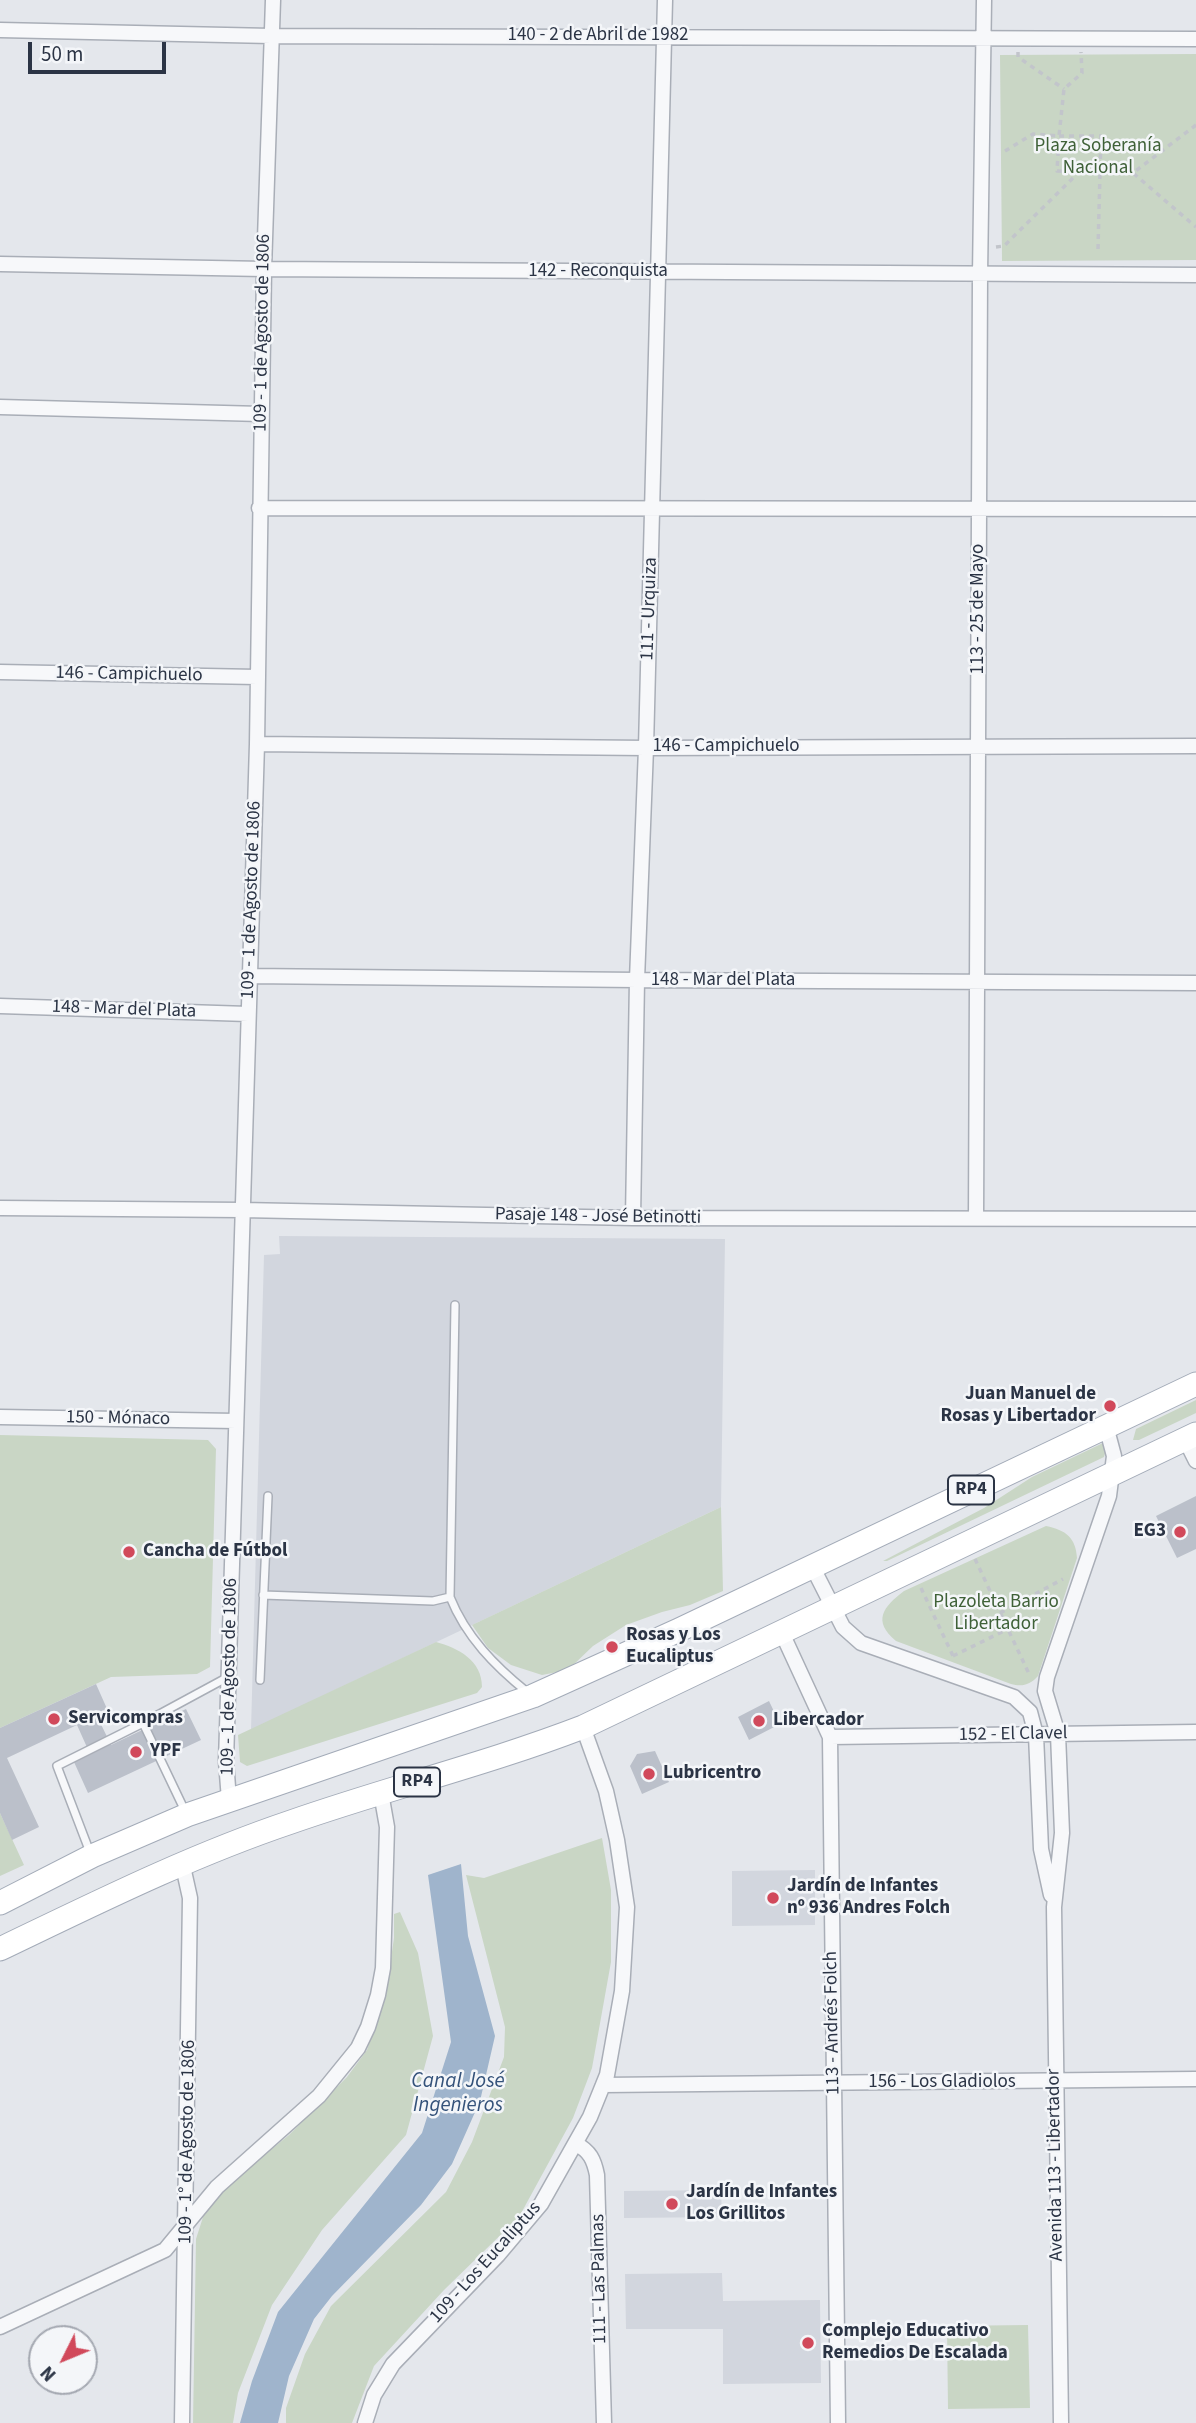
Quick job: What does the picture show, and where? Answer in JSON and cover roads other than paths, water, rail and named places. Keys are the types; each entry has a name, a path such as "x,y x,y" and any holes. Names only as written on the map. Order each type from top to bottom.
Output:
{"main road":[{"name":"RP4","path":"0,1903 92,1856 187,1815 533,1696 679,1630 1196,1384"},
{"name":"RP4","path":"0,1949 182,1862 290,1822 525,1749 583,1727 1191,1436"}],"street":[{"name":"109 - 1 de Agosto de 1806","path":"229,1800 226,1761 228,1677 257,744 264,269 273,0"},
{"name":"111 - Urquiza","path":"633,1218 637,980 653,509 665,0"},
{"name":"113 - 25 de Mayo","path":"976,1218 980,275 984,0"},
{"name":"140 - 2 de Abril de 1982","path":"0,30 271,36 1196,38"},
{"name":"142 - Reconquista","path":"0,264 264,269 1196,275"},
{"path":"0,407 261,414"},
{"path":"259,508 1196,509"},
{"name":"146 - Campichuelo","path":"0,672 257,677"},
{"name":"146 - Campichuelo","path":"257,744 646,748 1196,746"},
{"name":"148 - Mar del Plata","path":"249,975 1196,983"},
{"name":"148 - Mar del Plata","path":"0,1006 248,1014"},
{"name":"Pasaje 148 - José Betinotti","path":"0,1208 633,1218 1196,1219"},
{"name":"150 - Mónaco","path":"0,1418 236,1421"},
{"name":"Avenida 113 - Libertador","path":"1061,2423 1054,1907 1062,1847 1059,1734 1045,1691 1047,1677 1109,1496 1114,1473 1114,1456 1106,1426"},
{"path":"1191,1436 1196,1461"},
{"name":"Avenida 113 - Libertador","path":"811,1566 843,1627 861,1643 1014,1698 1030,1712 1036,1735 1041,1849 1054,1907"},
{"name":"113 - Andrés Folch","path":"782,1633 830,1737 838,2423"},
{"name":"109 - Los Eucaliptus","path":"365,2423 374,2395 393,2364 516,2235 541,2204 576,2144 603,2085 622,1991 627,1907 607,1791 583,1727"},
{"name":"152 - El Clavel","path":"830,1737 1196,1732"},
{"path":"0,2327 164,2250 217,2187 319,2096 358,2048 378,1995 383,1968 387,1827 381,1793"},
{"name":"109 - 1° de Agosto de 1806","path":"182,1862 190,1898 182,2423"},
{"name":"156 - Los Gladiolos","path":"603,2085 1055,2082 1196,2078"},
{"name":"111 - Las Palmas","path":"576,2144 593,2158 597,2175 604,2423"}],"lane":[{"path":"455,1306 450,1597 466,1628 485,1654 533,1696"},
{"path":"260,1680 268,1496"},
{"path":"264,1595 433,1601 450,1597"},
{"path":"92,1856 57,1766 228,1677"},
{"path":"143,1723 187,1815"}],"water":[{"name":"Canal José Ingenieros","path":"461,1864 468,1936 495,2036 480,2101 452,2164 421,2205 332,2296 314,2319 289,2376 278,2423 240,2423 252,2381 278,2312 422,2133 451,2042 428,1875"}],"place":[{"name":"Juan Manuel de Rosas y Libertador","path":"1110,1406"},
{"name":"EG3","path":"1180,1532"},
{"name":"Cancha de Fútbol","path":"129,1552"},
{"name":"Rosas y Los Eucaliptus","path":"612,1647"},
{"name":"Servicompras","path":"54,1719"},
{"name":"Libercador","path":"759,1721"},
{"name":"YPF","path":"136,1752"},
{"name":"Lubricentro","path":"649,1774"},
{"name":"Jardín de Infantes nº 936 Andres Folch","path":"773,1898"},
{"name":"Jardín de Infantes Los Grillitos","path":"672,2204"},
{"name":"Complejo Educativo Remedios De Escalada","path":"808,2343"}],"park label":[{"name":"Plaza Soberanía Nacional","path":"1098,158"},
{"name":"Plazoleta Barrio Libertador","path":"996,1614"}]}
